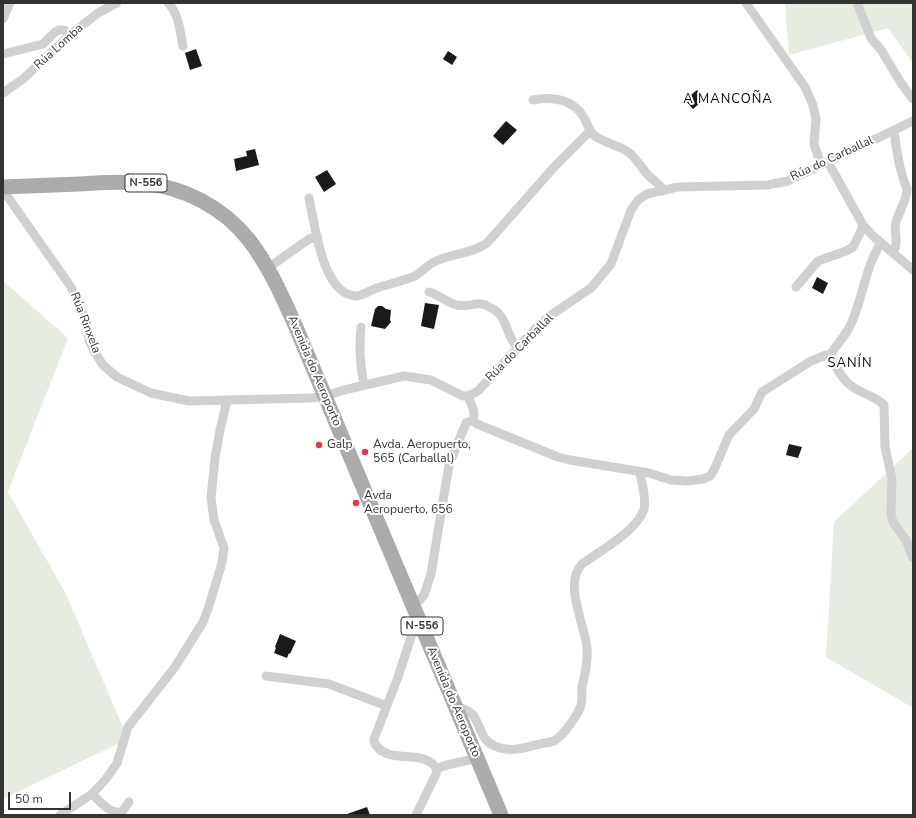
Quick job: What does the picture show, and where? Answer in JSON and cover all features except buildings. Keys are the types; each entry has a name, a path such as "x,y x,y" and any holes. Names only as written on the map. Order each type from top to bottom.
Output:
{"main road":[{"name":"Avenida do Aeroporto","path":"3,189 120,182 143,183 174,189 200,199 220,212 230,220 249,241 268,268 281,294 500,815"}],"street":[{"path":"3,19 10,3"},
{"name":"Rúa Lomba","path":"3,94 23,80 71,34 98,13 117,3"},
{"path":"168,3 174,8 183,46"},
{"path":"746,3 805,87 811,99 816,119 814,144 824,163 863,225 873,236 913,270"},
{"path":"857,3 871,38 881,50 900,84 913,99"},
{"path":"3,54 43,44 59,30 64,30 71,34"},
{"path":"533,100 558,98 570,103 584,117 594,136 628,152 648,175 664,190"},
{"name":"Rúa do Carballal","path":"468,396 478,390 551,315 591,288 611,264 631,210 638,200 647,194 678,187 768,185 788,181 913,120"},
{"path":"309,198 324,266 333,282 343,292 359,296 412,277 418,274 430,263 478,249 487,243 556,165 590,130"},
{"path":"893,131 896,137 896,146 903,181 908,189 896,222 895,229 897,247 893,252"},
{"name":"Rúa Rinxela","path":"3,189 71,287 86,321 89,340 94,351 103,365 116,377 152,393 189,401 311,398 325,396"},
{"path":"796,287 818,261 853,247 863,225"},
{"path":"268,268 309,239 318,237"},
{"path":"881,243 867,276 851,325 832,352 832,360 843,379 880,400 884,405 885,447 892,479 891,515 893,522 906,540 913,558"},
{"path":"429,292 438,295 447,302 459,305 486,304 499,313 509,337 518,348"},
{"path":"361,327 359,357 364,385"},
{"path":"473,420 477,424 558,457 649,473 671,480 688,481 703,479 710,476 729,434 754,409 762,392 811,361 826,355 832,355"},
{"path":"325,396 404,376 431,380 456,394 468,396 474,409 473,420"},
{"path":"60,815 92,794 106,779 117,763 128,726 175,667 203,622 222,562 224,548 214,520 211,498 215,458 227,400"},
{"path":"412,603 420,600 424,595 431,574 448,465 466,423 473,420"},
{"path":"454,704 473,716 486,741 493,746 502,749 511,750 552,742 563,733 582,704 582,689 587,662 587,648 574,590 577,569 630,530 640,517 644,508 644,501 640,472"},
{"path":"416,815 436,774 436,769 430,761 425,759 389,754 377,748 374,739 412,634 423,629"},
{"path":"266,676 329,684 386,706"},
{"path":"436,769 477,758"},
{"path":"92,794 106,807 117,813 122,812 129,802"}],"shaded area":[{"path":"785,3 913,3 913,63 888,28 789,55"},
{"path":"3,281 68,338 8,492 66,594 128,739 3,799"},
{"path":"913,448 913,708 826,657 834,522"}],"place":[{"name":"Galp","path":"319,445"},
{"name":"Avda. Aeropuerto, 565 (Carballal)","path":"365,452"},
{"name":"Avda Aeropuerto, 656","path":"356,503"}],"district":[{"name":"A MANCOÑA","path":"728,100"},
{"name":"SANÍN","path":"850,364"}]}
